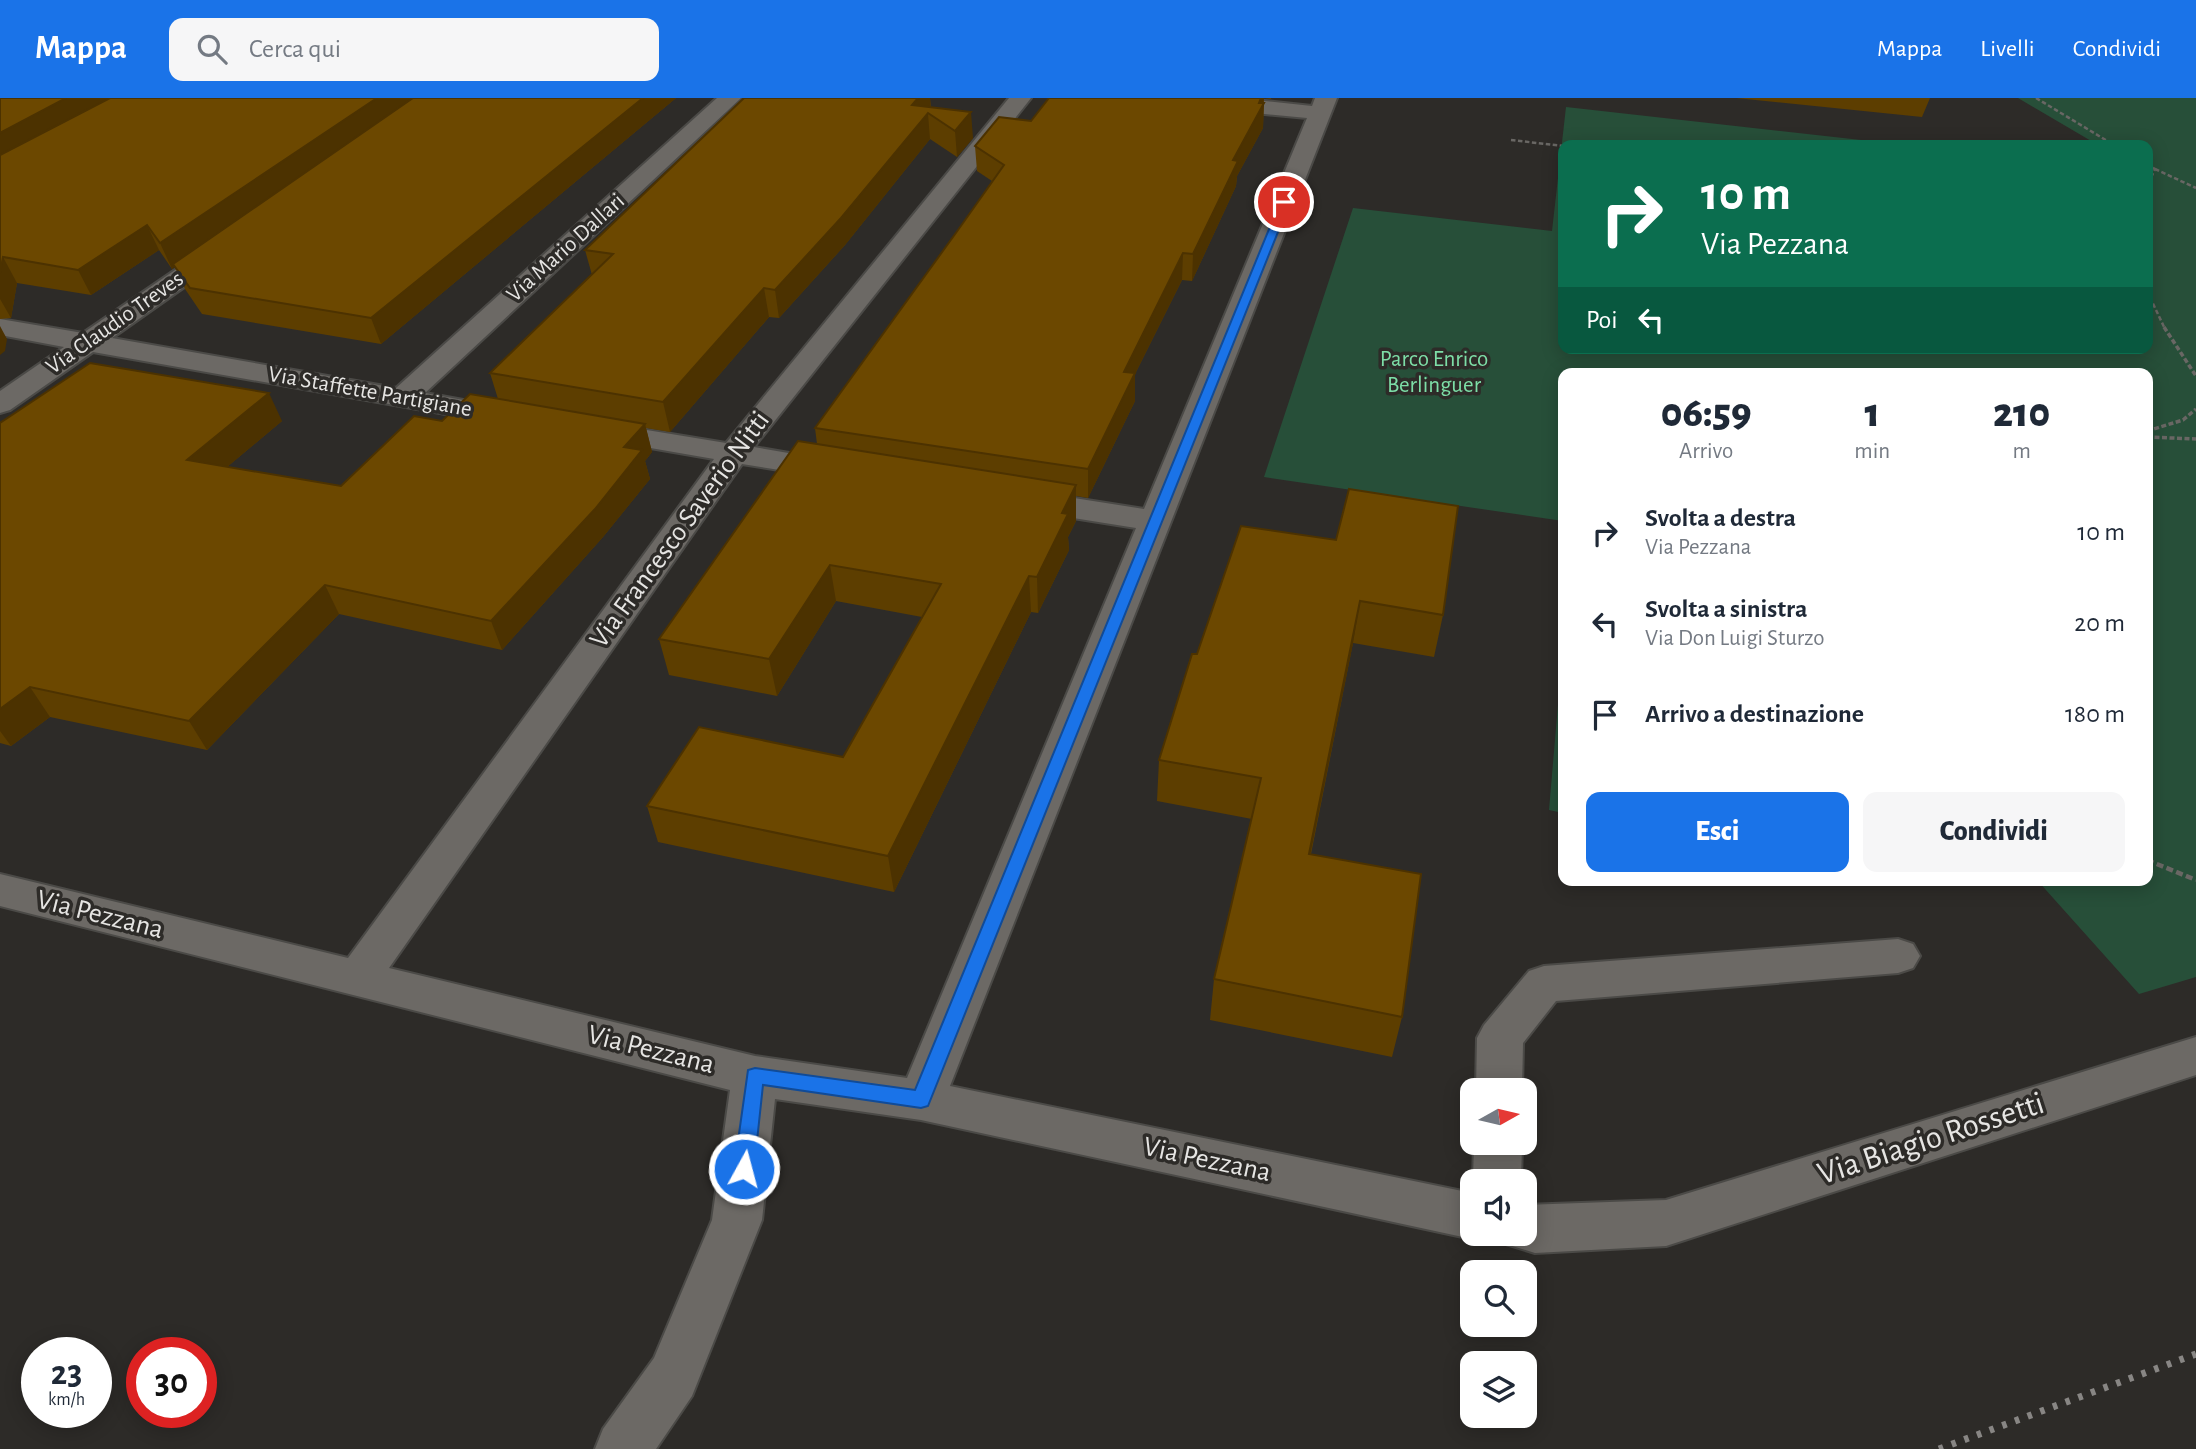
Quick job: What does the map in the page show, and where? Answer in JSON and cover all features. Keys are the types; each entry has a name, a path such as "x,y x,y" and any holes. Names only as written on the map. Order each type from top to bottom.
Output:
{"street":[{"name":"Via Mario Dallari","path":"402,398 730,98"},
{"name":"Via Francesco Saverio Nitti","path":"359,977 733,454 1020,98"},
{"path":"921,1100 1323,106 1172,98"},
{"name":"Via Claudio Treves","path":"0,404 238,237"},
{"name":"Via Staffette Partigiane","path":"0,327 554,424 870,475"},
{"path":"992,495 1156,521"},
{"name":"Via Pezzana","path":"0,890 755,1076 921,1100 1460,1213"},
{"path":"1499,1078 1500,1038 1544,984 1898,956"},
{"name":"Via Biagio Rossetti","path":"1537,1230 1666,1223 2196,1056"},
{"path":"623,1449 673,1377 737,1220 755,1076"}],"path":[{"path":"2036,98 2106,140"},
{"path":"1511,141 1558,146"},
{"path":"2153,173 2155,169 2196,188"},
{"path":"2153,305 2159,319 2196,376"},
{"path":"2153,429 2183,420 2196,409"},
{"path":"2153,437 2196,439"},
{"path":"2153,862 2196,880"}],"green space":[{"name":"Parco Enrico Berlinguer","path":"2018,98 2196,98 2196,977 2139,994 2042,886 2153,886 2153,368 1558,368 1558,520 1264,477 1353,208 1552,231 1558,178 1558,354 2153,354 2153,140 2089,140"},
{"name":"Parco Enrico Berlinguer","path":"1566,107 1861,140 1562,140"},
{"path":"1558,705 1558,812 1549,810"}],"building":[{"path":"0,98 66,98 0,133"},
{"path":"110,98 377,98 160,243 147,225 78,270 3,257 0,273 0,155"},
{"path":"413,98 643,98 371,318 190,288 173,264"},
{"path":"744,98 918,98 912,105 971,112 955,131 928,113 841,218 775,290 764,288 663,402 490,373 613,254 585,250"},
{"path":"1049,98 1261,98 1259,103 1264,103 1233,160 1238,161 1193,254 1183,253 1124,372 1135,373 1088,469 815,428 1004,165 975,146 999,117 1031,121"},
{"path":"90,363 269,393 187,460 341,486 414,416 442,421 470,394 645,424 624,447 642,450 595,509 491,621 325,585 189,721 30,687 0,709 0,423"},
{"path":"798,441 1076,485 1062,513 1068,514 1037,577 1029,576 888,856 647,806 699,727 843,757 941,584 830,565 769,659 659,639"},
{"path":"1349,489 1458,506 1443,615 1360,601 1309,854 1421,874 1402,1017 1214,979 1261,778 1159,760 1192,654 1197,654 1241,526 1336,540"}],"railway":[{"path":"1939,1449 2196,1354"}],"route":[{"path":"744,1169 755,1076 921,1100 1284,202"}]}
